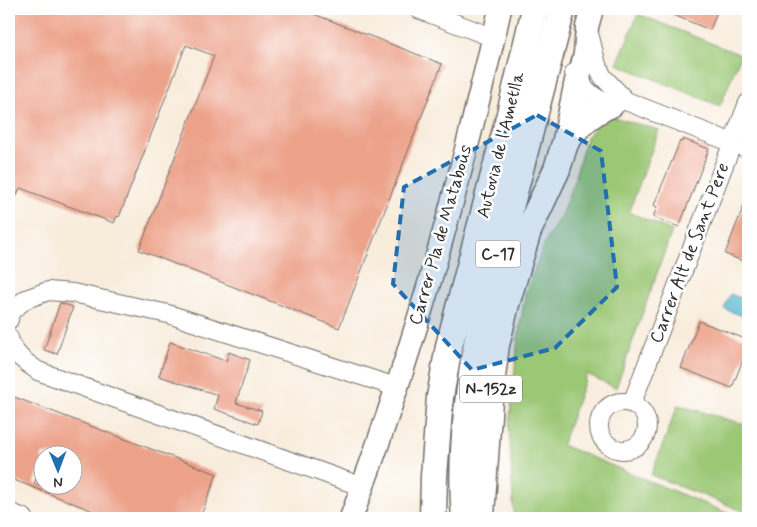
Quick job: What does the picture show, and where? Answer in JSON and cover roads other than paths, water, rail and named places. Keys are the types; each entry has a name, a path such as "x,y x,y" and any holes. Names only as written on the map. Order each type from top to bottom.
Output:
{"highway":[{"path":"508,122 512,54 520,9"},
{"name":"Autovia de l'Ametlla","path":"433,518 440,397 449,346 508,122 535,9"},
{"name":"Autovia de l'Ametlla","path":"465,518 466,422 483,311 562,9"},
{"name":"N-152z","path":"481,518 489,401 496,345 510,287 528,232 556,169 566,140 578,81"},
{"path":"566,140 578,125 598,110 619,102"}],"main road":[{"name":"Carrer Pla de Matabous","path":"351,518 374,458 435,266 500,9"},
{"name":"N-152z","path":"578,81 585,54 589,18"}],"street":[{"path":"418,9 494,38"},
{"path":"589,18 597,65 619,102"},
{"path":"578,81 589,92 741,146"},
{"name":"Carrer Alt de Sant Pere","path":"632,403 741,146 748,103"},
{"path":"9,320 10,312 26,299 48,291 73,292 168,314 396,387"},
{"path":"9,338 11,347 21,359 38,371 363,487"},
{"path":"9,512 24,518"}],"water":[{"path":"747,285 748,318 724,309 730,294 741,298"}]}
